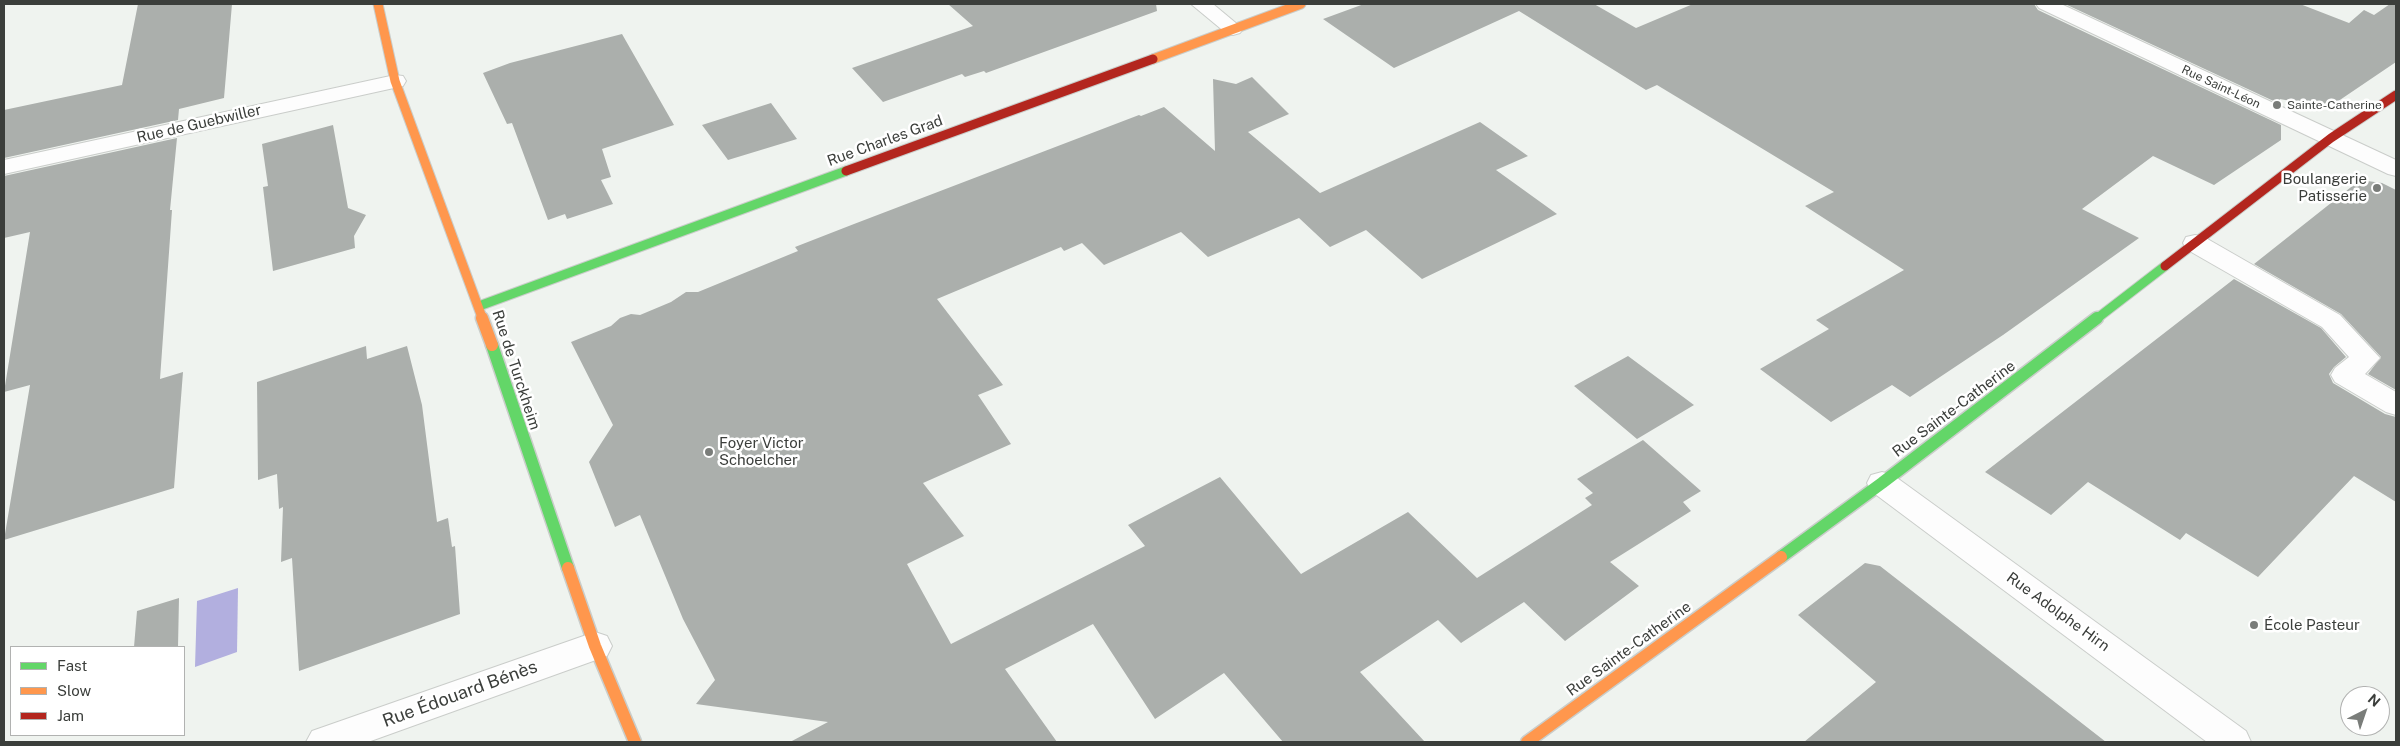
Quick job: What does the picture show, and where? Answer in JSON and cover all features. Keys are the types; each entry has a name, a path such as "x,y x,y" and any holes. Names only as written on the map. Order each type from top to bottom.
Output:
{"street":[{"name":"Rue de Turckheim","path":"378,4 395,81 466,278 479,306 595,646 635,742"},
{"path":"1201,4 1233,29"},
{"name":"Rue Charles Grad","path":"479,306 1301,4"},
{"name":"Rue Saint-Léon","path":"2046,4 2396,169"},
{"name":"Rue de Guebwiller","path":"4,168 395,81"},
{"name":"Rue Sainte-Catherine","path":"1527,742 1882,483 2331,138 2396,94"},
{"path":"2195,243 2331,320 2366,358 2345,375 2396,405"},
{"name":"Rue Adolphe Hirn","path":"1882,483 2234,742"},
{"name":"Rue Édouard Bénès","path":"324,742 595,646"}],"water":[{"path":"238,588 237,652 195,667 197,601"}],"building":[{"path":"138,4 232,4 224,98 179,109 178,120 4,158 4,110 122,85"},
{"path":"948,4 1156,4 1157,11 986,73 984,71 965,77 962,74 883,102 852,68 973,26"},
{"path":"1364,4 1594,4 1636,28 1693,4 2034,4 2038,10 2281,125 2281,140 2214,185 2153,156 2082,209 2139,238 2003,335 1910,397 1892,385 1831,422 1760,369 1829,329 1816,320 1904,270 1805,206 1834,192 1657,85 1646,90 1519,11 1394,68 1323,19"},
{"path":"2065,4 2300,4 2349,23 2364,10 2374,15 2390,4 2396,4 2396,62 2328,108 2280,99 2280,104"},
{"path":"622,34 674,125 602,149 611,177 601,180 613,204 567,219 565,214 548,220 512,123 507,124 483,73 510,63"},
{"path":"1252,77 1289,114 1248,132 1320,193 1480,122 1528,156 1496,170 1557,214 1422,279 1366,230 1330,247 1299,218 1208,257 1181,232 1104,265 1082,243 1064,251 1061,247 937,299 1003,385 978,395 1011,444 923,483 964,536 907,564 951,644 1145,546 1128,525 1220,477 1301,574 1408,512 1477,578 1592,505 1585,498 1593,493 1577,479 1643,440 1701,491 1683,502 1691,511 1610,562 1639,586 1565,641 1524,602 1461,643 1438,620 1360,672 1425,742 1283,742 1224,673 1155,719 1093,624 1005,669 1057,742 790,742 828,722 696,704 715,680 683,619 640,515 615,527 589,462 613,425 571,342 611,326 620,318 631,314 640,315 671,302 686,292 698,292 798,251 795,247 1164,107 1215,151 1213,79 1236,84"},
{"path":"771,103 797,139 728,160 702,125"},
{"path":"333,125 348,208 366,215 354,236 355,248 273,271 263,187 268,186 262,144"},
{"path":"177,138 170,210 172,210 160,379 183,372 174,488 4,540 30,385 4,392 30,232 4,238 4,176"},
{"path":"2360,180 2382,183 2396,190 2396,390 2368,374 2381,357 2341,314 2254,264"},
{"path":"2234,279 2321,328 2346,357 2329,374 2333,383 2385,414 2396,417 2396,502 2354,476 2258,577 2186,533 2180,540 2088,482 2051,515 1985,472"},
{"path":"366,346 367,359 407,346 422,405 437,522 448,518 452,547 455,546 460,614 299,671 292,558 281,562 283,507 279,509 277,474 258,480 257,382"},
{"path":"1628,356 1694,405 1637,439 1574,386"},
{"path":"1865,563 1880,566 2106,742 1804,742 1876,682 1798,615"},
{"path":"179,598 178,646 134,646 137,611"}],"traffic: fast":[{"path":"479,306 846,171"},
{"path":"1781,557 1882,483 2165,266"},
{"path":"492,345 568,568"}],"traffic: slow":[{"path":"378,4 395,81 492,345"},
{"path":"1153,59 1301,4"},
{"path":"1527,742 1781,557"},
{"path":"568,568 595,646 635,742"}],"traffic: jam":[{"path":"846,171 1153,59"},
{"path":"2165,266 2331,138 2396,95"}],"place":[{"name":"Sainte-Catherine","path":"2277,105"},
{"name":"Boulangerie Patisserie","path":"2377,188"},
{"name":"Foyer Victor Schoelcher","path":"709,452"},
{"name":"École Pasteur","path":"2254,625"}]}
